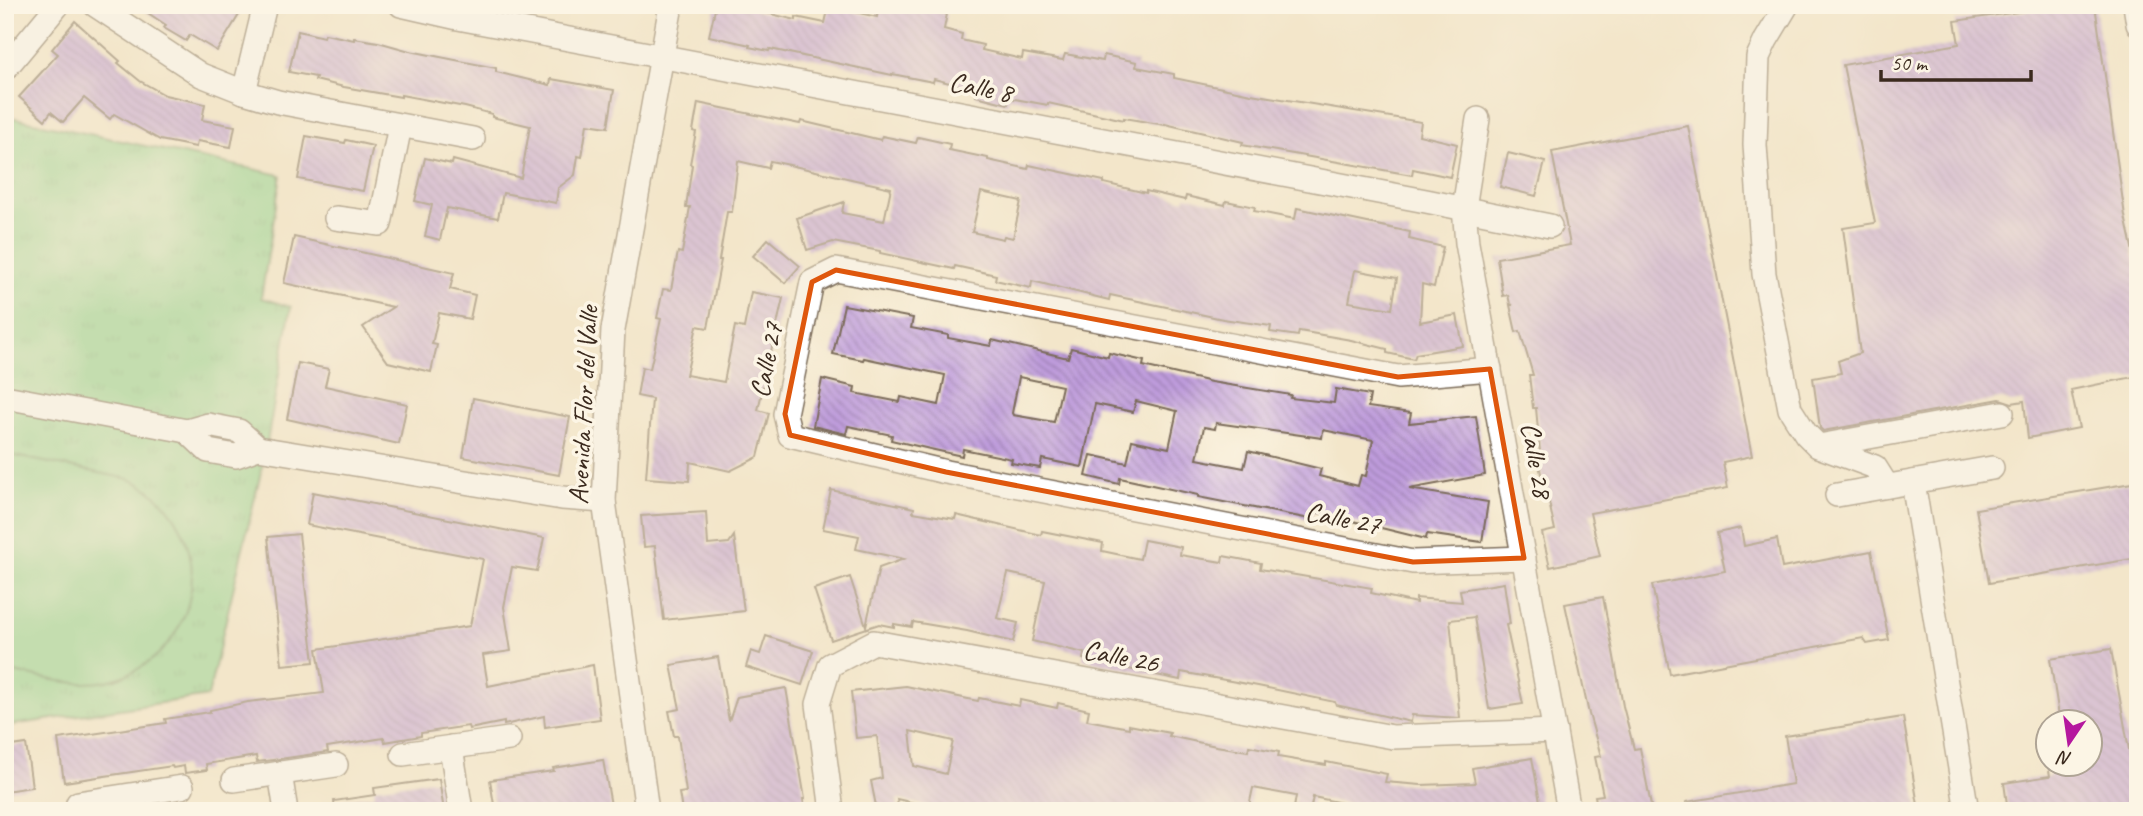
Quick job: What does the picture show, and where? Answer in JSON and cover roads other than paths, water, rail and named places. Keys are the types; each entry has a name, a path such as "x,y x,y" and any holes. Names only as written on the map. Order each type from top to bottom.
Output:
{"street":[{"path":"5,69 58,5"},
{"path":"95,5 201,75 244,92 278,102 473,139"},
{"path":"244,92 265,5"},
{"name":"Calle 8","path":"401,5 459,12 661,56 1550,226"},
{"name":"Avenida Flor del Valle","path":"647,811 604,501 612,330 671,5"},
{"path":"1787,5 1758,57 1756,159 1765,274 1790,409 1806,434 1818,446 1875,467 1887,486"},
{"path":"2135,5 2138,24"},
{"name":"Calle 28","path":"1478,119 1464,208 1468,243 1569,811"},
{"path":"336,218 380,224 400,126"},
{"name":"Calle 27","path":"1490,369 1398,377 836,270 811,282 785,414 790,435 958,475 1413,562 1524,558"},
{"path":"5,397 187,431 208,452 236,456 258,448 562,498 604,501"},
{"path":"1818,446 2002,413"},
{"path":"1837,495 1992,468"},
{"path":"1913,482 1967,811"},
{"name":"Calle 26","path":"832,811 818,704 830,665 874,642 1393,737 1555,731"},
{"path":"403,754 509,739"},
{"path":"452,747 461,811"},
{"path":"234,780 336,765"},
{"path":"281,773 286,811"},
{"path":"78,803 111,804 182,787"}]}
